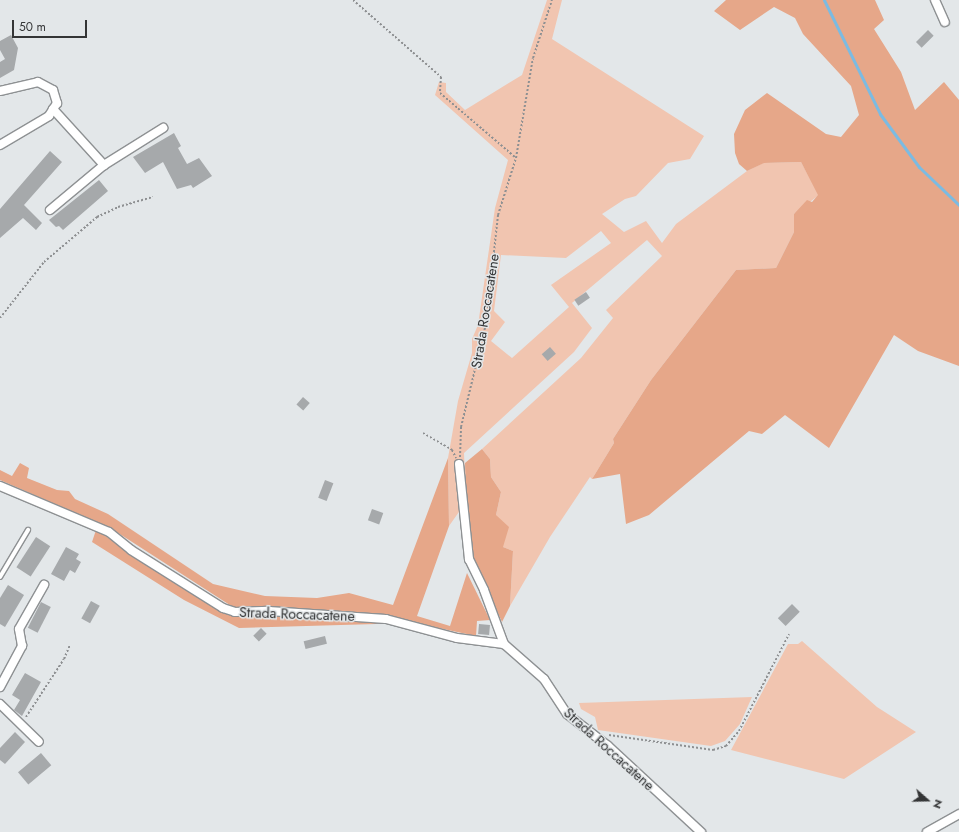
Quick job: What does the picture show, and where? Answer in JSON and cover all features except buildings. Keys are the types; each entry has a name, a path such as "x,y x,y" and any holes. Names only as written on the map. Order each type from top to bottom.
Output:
{"street":[{"path":"935,0 945,22"},
{"path":"0,91 38,82 53,90 57,103 49,116 0,145"},
{"path":"53,109 104,165"},
{"path":"50,210 104,165 163,128"},
{"name":"Strada Roccacatene","path":"459,464 469,559 484,590 504,644 544,679 567,714 608,746 701,832"},
{"name":"Strada Roccacatene","path":"0,486 109,532 131,550 224,608 235,612 270,611 386,619 457,638 504,644"},
{"path":"0,687 22,646 19,629 44,585"},
{"path":"0,704 20,726 39,742"},
{"path":"927,832 959,814"}],"lane":[{"path":"0,577 28,530"}],"path":[{"path":"353,0 442,77 440,93 516,158"},
{"name":"Strada Roccacatene","path":"459,464 461,427 486,324 498,216 516,158 534,58 552,0"},
{"path":"0,318 44,262 97,218 118,207 154,198"},
{"path":"423,433 452,450 459,464"},
{"path":"607,735 713,750 726,746 739,731 789,634"},
{"path":"20,726 64,659 70,645"}],"shaded area":[{"path":"547,0 562,0 552,39 704,136 690,159 668,163 636,196 625,199 602,214 624,232 646,221 662,243 676,224 747,171 763,163 801,162 819,195 794,214 794,232 776,268 736,270 651,380 613,439 614,443 592,479 590,477 550,537 510,606 513,551 503,547 496,515 501,492 491,477 490,459 482,449 581,358 613,318 606,310 662,256 647,240 572,303 592,328 574,352 464,453 466,502 449,526 448,458 458,401 472,353 472,339 478,325 495,208 508,160 435,95 439,82 446,83 446,92 465,110 522,75","holes":["601,231 611,243 551,285 569,307 512,358 491,341 505,322 494,311 501,255 566,258"]},
{"path":"726,0 875,0 884,20 874,29 901,72 915,110 944,82 959,100 959,366 918,351 894,335 829,448 785,415 762,434 749,431 649,515 626,524 620,474 592,479 614,443 613,439 651,380 736,270 776,268 794,232 794,214 807,200 812,202 818,195 801,162 764,163 747,171 739,164 735,153 734,134 745,110 767,93 826,134 841,137 859,115 851,86 803,34 795,18 774,7 740,30 714,11"},
{"path":"482,449 490,459 491,477 501,492 496,515 509,527 503,547 513,551 510,606 502,622 473,559 466,502 465,463"},
{"path":"448,458 449,526 417,616 450,626 467,573 490,620 477,621 476,636 387,617 236,609 112,529 0,480 0,470 12,476 20,463 29,468 27,478 57,490 69,491 75,499 108,514 213,584 265,596 317,598 349,593 393,605"},
{"path":"96,530 222,610 382,621 376,624 239,628 184,600 92,542"},
{"path":"802,641 877,707 916,732 844,779 731,750 788,644 798,644"},
{"path":"752,697 740,724 725,741 711,746 598,730 595,717 581,709 579,703"}],"waterway":[{"path":"824,0 880,114 919,167 959,205"}]}
